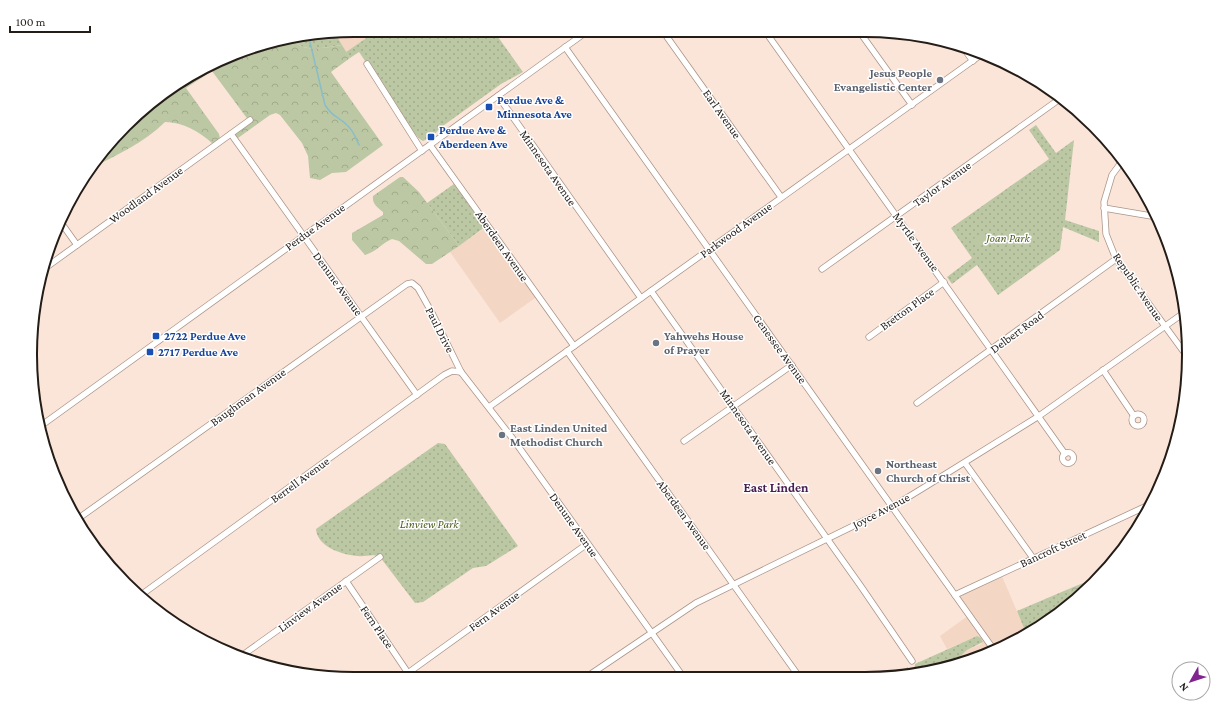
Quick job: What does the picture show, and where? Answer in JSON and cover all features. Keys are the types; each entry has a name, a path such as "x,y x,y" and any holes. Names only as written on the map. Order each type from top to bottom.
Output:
{"street":[{"name":"Perdue Avenue","path":"45,423 579,37"},
{"name":"Earl Avenue","path":"667,37 782,197"},
{"name":"Myrtle Avenue","path":"769,37 1065,454"},
{"path":"862,37 912,105"},
{"name":"Genessee Avenue","path":"565,47 991,646"},
{"path":"968,54 973,61"},
{"name":"Parkwood Avenue","path":"489,407 977,58"},
{"path":"367,64 422,151"},
{"name":"Minnesota Avenue","path":"498,96 641,298"},
{"name":"Taylor Avenue","path":"822,269 1056,102"},
{"name":"Woodland Avenue","path":"50,264 250,120"},
{"name":"Denune Avenue","path":"230,134 417,395"},
{"name":"Aberdeen Avenue","path":"430,145 574,346"},
{"path":"1119,165 1112,175 1104,208 1150,216"},
{"name":"Republic Avenue","path":"1104,208 1106,234 1116,259 1182,350"},
{"path":"64,227 77,245"},
{"name":"Delbert Road","path":"917,403 1116,259"},
{"name":"Bretton Place","path":"869,336 944,282"},
{"name":"Baughman Avenue","path":"82,516 407,284 412,283 418,288"},
{"name":"Paul Drive","path":"418,288 461,372"},
{"name":"Minnesota Avenue","path":"651,291 912,661"},
{"name":"Joyce Avenue","path":"594,672 696,603 892,507 965,463 1039,416 1179,316"},
{"name":"Aberdeen Avenue","path":"568,351 796,672"},
{"path":"684,441 792,365"},
{"path":"1103,370 1134,416"},
{"name":"Berrell Avenue","path":"144,592 444,375 452,371 461,372"},
{"name":"Denune Avenue","path":"461,372 489,407 680,672"},
{"path":"965,463 1033,558"},
{"name":"Bancroft Street","path":"955,595 1142,508"},
{"name":"Fern Avenue","path":"409,672 587,544"},
{"name":"Linview Avenue","path":"246,653 380,557"},
{"name":"Fern Place","path":"346,581 407,672"}],"shaded area":[{"path":"368,37 346,52 338,38"},
{"path":"488,226 538,296 500,323 450,252"},
{"path":"1001,574 1024,628 986,648 959,657 967,650 982,644 977,636 947,649 940,636 969,615 955,596"}],"green space":[{"path":"368,37 498,37 523,72 501,84 440,128 432,137 423,141 409,127 400,115 359,52 350,58 346,52"},
{"path":"338,38 342,45 309,48 296,43"},
{"path":"293,43 296,43 303,47 309,48 342,45 350,58 331,72 383,145 346,172 332,173 320,180 310,178 308,156 302,143 280,115 276,113 270,115 238,138 234,136 235,132 249,121 212,71 252,54"},
{"path":"211,72 186,88 219,134 220,139 213,144 191,128 172,122 165,122 148,136 120,154 101,163 116,145 145,116 178,91"},
{"name":"Joan Park","path":"1036,125 1056,153 1074,140 1065,220 1099,231 1099,242 1063,227 1060,250 998,295 977,265 952,284 947,277 972,258 951,228 1049,159 1029,130"},
{"path":"400,177 403,177 419,192 459,246 432,264 426,264 399,241 392,239 365,255 352,240 352,233 383,215 383,212 374,203 373,196"},
{"path":"454,184 485,227 459,246 427,203"},
{"path":"983,233 988,241 978,248 972,240"},
{"name":"Linview Park","path":"438,443 445,444 518,546 486,566 473,568 423,602 415,603 380,557 374,555 352,555 338,552 321,541 317,535 316,529"},
{"path":"1086,582 1072,595 1069,590"},
{"path":"1071,588 1069,590 1072,595 1041,618 1024,628 1017,611"},
{"path":"977,636 981,638 983,642 967,650 959,657 915,668 915,664"}],"waterway":[{"path":"310,41 325,105 333,115 349,127 359,145"}],"place":[{"name":"Jesus People Evangelistic Center","path":"940,80"},
{"name":"Perdue Ave & Minnesota Ave","path":"489,107"},
{"name":"Perdue Ave & Aberdeen Ave","path":"431,137"},
{"name":"2722 Perdue Ave","path":"156,336"},
{"name":"Yahwehs House of Prayer","path":"656,343"},
{"name":"2717 Perdue Ave","path":"150,352"},
{"name":"East Linden United Methodist Church","path":"502,435"},
{"name":"Northeast Church of Christ","path":"878,471"}],"district":[{"name":"East Linden","path":"776,487"}]}
